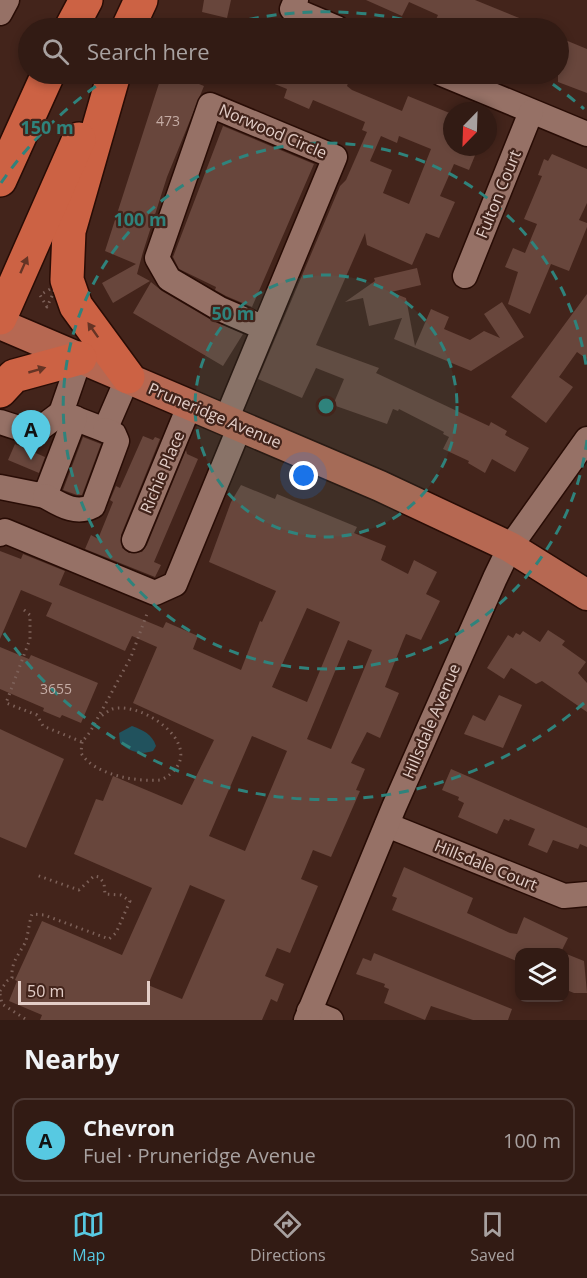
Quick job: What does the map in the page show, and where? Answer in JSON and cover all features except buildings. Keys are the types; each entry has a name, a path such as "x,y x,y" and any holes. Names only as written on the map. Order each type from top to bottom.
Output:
{"highway":[{"path":"76,18 86,0"},
{"path":"133,18 141,0"},
{"path":"0,138 39,84"},
{"path":"0,180 42,84"},
{"path":"0,318 104,84"},
{"path":"111,84 69,231 67,280 76,306 128,377"},
{"path":"0,391 14,376 80,358"}],"main road":[{"name":"Pruneridge Avenue","path":"0,324 380,486 510,547 587,595"}],"street":[{"path":"0,13 7,0"},
{"path":"294,5 318,18"},
{"path":"465,84 587,134"},
{"name":"Norwood Circle","path":"155,593 175,584 233,423 264,328 335,157 210,105 157,258 169,279 220,309 264,328"},
{"name":"Fulton Court","path":"465,276 531,112"},
{"path":"45,496 68,415 80,358"},
{"path":"105,430 128,377"},
{"name":"Richie Place","path":"134,540 190,404"},
{"path":"0,422 34,433 68,415 114,434 117,441 93,506 85,510 72,510 45,496 0,487"},
{"name":"Hillsdale Avenue","path":"315,1017 387,825 468,634 510,547 587,439"},
{"path":"0,534 5,531 155,593"},
{"name":"Hillsdale Court","path":"387,825 564,896 587,894"}],"path":[{"path":"82,742 86,740 99,718 131,657 155,593"},
{"path":"24,610 30,615 30,639 6,703 37,715 43,726 82,742"},
{"path":"82,742 81,753 92,766 135,779 161,780 178,764 182,749 179,744 164,727 150,718 123,708 111,710 99,718"},
{"path":"27,1020 2,1004 0,993 7,981 12,978 13,961 27,940 27,930 32,915 44,915 110,939 116,933 130,901 121,895 105,894 104,883 99,877 94,876 80,890 36,875"}],"water":[{"path":"132,726 150,735 156,746 153,751 135,752 120,743 119,733"}],"place":[{"name":"Chevron","path":"31,460"}]}
